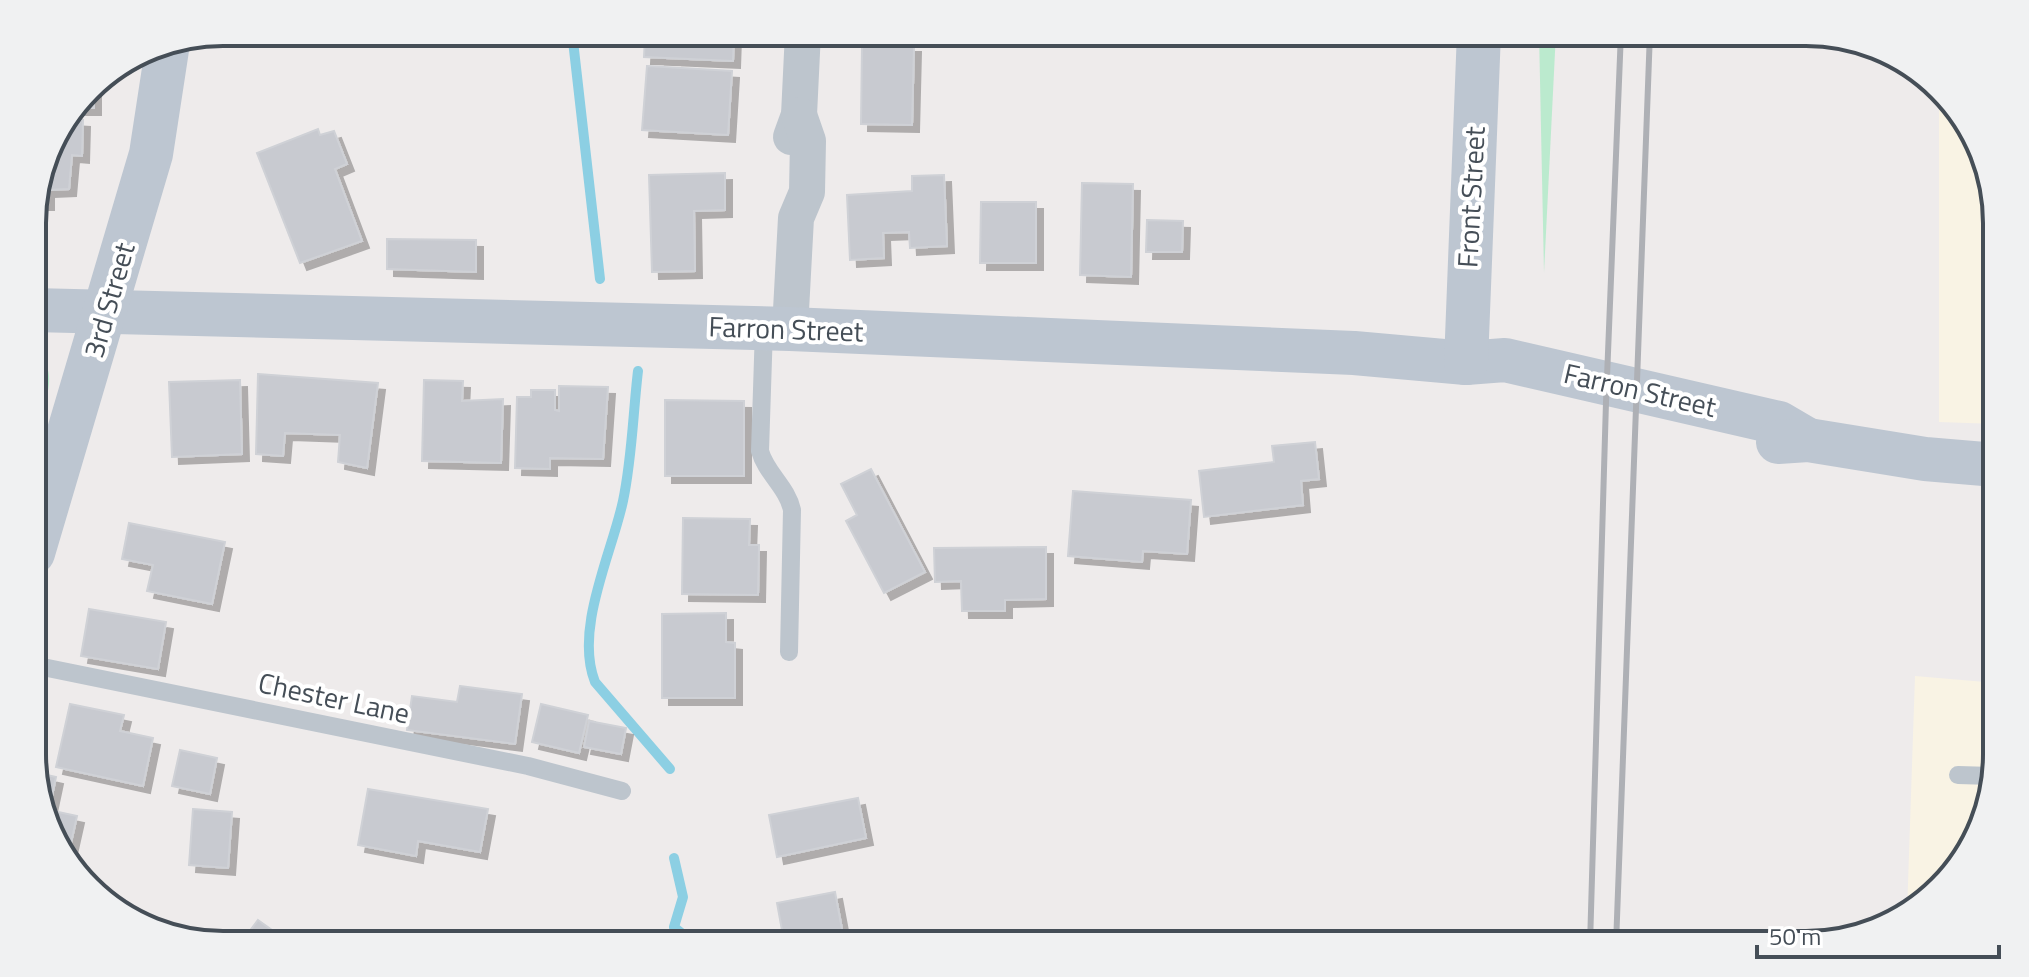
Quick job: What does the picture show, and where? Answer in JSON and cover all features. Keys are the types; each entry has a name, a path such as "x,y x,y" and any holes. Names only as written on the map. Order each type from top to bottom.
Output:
{"street":[{"path":"777,328 796,218 807,192 808,141 799,115 802,46"},
{"name":"Front Street","path":"1466,363 1478,46"},
{"name":"3rd Street","path":"46,510 151,154 166,55"},
{"name":"Farron Street","path":"46,310 777,328 1354,353 1466,363 1507,381 1775,443 1808,440 1925,459 1983,456"}],"lane":[{"path":"777,328 760,451 768,470 786,493 792,510 789,652"},
{"name":"Chester Lane","path":"46,668 528,766 622,791"},
{"path":"1958,775 1982,776"}],"shaded area":[{"path":"1939,107 1970,155 1981,200 1983,424 1939,422"},
{"path":"1915,676 1983,682 1983,766 1970,822 1946,862 1908,898"}],"green space":[{"path":"1539,46 1555,46 1544,273"},
{"path":"46,366 49,378 46,401"}],"building":[{"path":"645,46 734,46 733,61 644,57"},
{"path":"862,46 914,46 912,125 861,124"},
{"path":"647,66 732,71 728,135 642,130"},
{"path":"83,120 82,156 72,155 69,189 50,190 59,155 76,125"},
{"path":"318,129 320,135 334,131 347,164 335,169 362,241 300,263 257,153"},
{"path":"725,173 725,210 694,211 695,271 652,272 649,175"},
{"path":"944,175 947,246 910,248 909,232 883,233 884,258 850,260 847,195 912,191 912,176"},
{"path":"1082,183 1133,184 1131,277 1080,275"},
{"path":"981,202 1036,202 1036,263 980,263"},
{"path":"1147,220 1183,221 1182,252 1146,252"},
{"path":"387,239 476,240 476,272 387,269"},
{"path":"258,374 378,383 367,468 338,462 340,435 285,433 283,456 256,454"},
{"path":"240,380 242,454 172,457 169,382"},
{"path":"424,380 463,381 462,401 503,399 501,463 422,461"},
{"path":"559,386 608,387 603,459 550,458 550,469 515,468 517,397 531,397 531,390 555,390 555,410 559,411"},
{"path":"665,400 744,401 744,476 665,476"},
{"path":"1315,442 1319,479 1301,481 1303,505 1204,517 1199,471 1274,462 1272,446"},
{"path":"871,469 925,572 884,593 846,521 857,515 841,484"},
{"path":"1073,491 1191,500 1187,554 1143,551 1142,562 1068,556"},
{"path":"683,518 750,519 749,545 759,545 758,595 682,594"},
{"path":"129,523 225,542 212,604 147,591 153,565 122,559"},
{"path":"1046,547 1046,599 1005,600 1005,611 962,611 961,581 935,582 934,548"},
{"path":"89,609 166,622 158,669 81,656"},
{"path":"726,613 726,642 735,643 735,698 662,698 662,614"},
{"path":"460,686 522,694 515,744 407,730 412,696 457,702"},
{"path":"70,704 124,715 120,731 153,738 143,786 56,767"},
{"path":"541,704 588,715 579,753 532,742"},
{"path":"589,721 626,728 621,754 584,747"},
{"path":"180,750 217,758 210,794 172,786"},
{"path":"48,775 56,777 52,798"},
{"path":"368,789 488,809 480,852 418,841 416,856 358,845"},
{"path":"858,798 866,838 777,857 769,815"},
{"path":"193,809 232,812 228,868 189,865"},
{"path":"56,811 77,816 71,843"},
{"path":"835,892 842,931 782,931 777,903"},
{"path":"258,920 273,931 250,931"}],"waterway":[{"path":"574,46 600,279"},
{"path":"638,371 626,485 592,615 590,661 595,682 670,769"},
{"path":"674,858 683,897 674,927 679,931"}],"railway":[{"path":"1590,931 1620,46"},
{"path":"1617,931 1649,46"}]}
